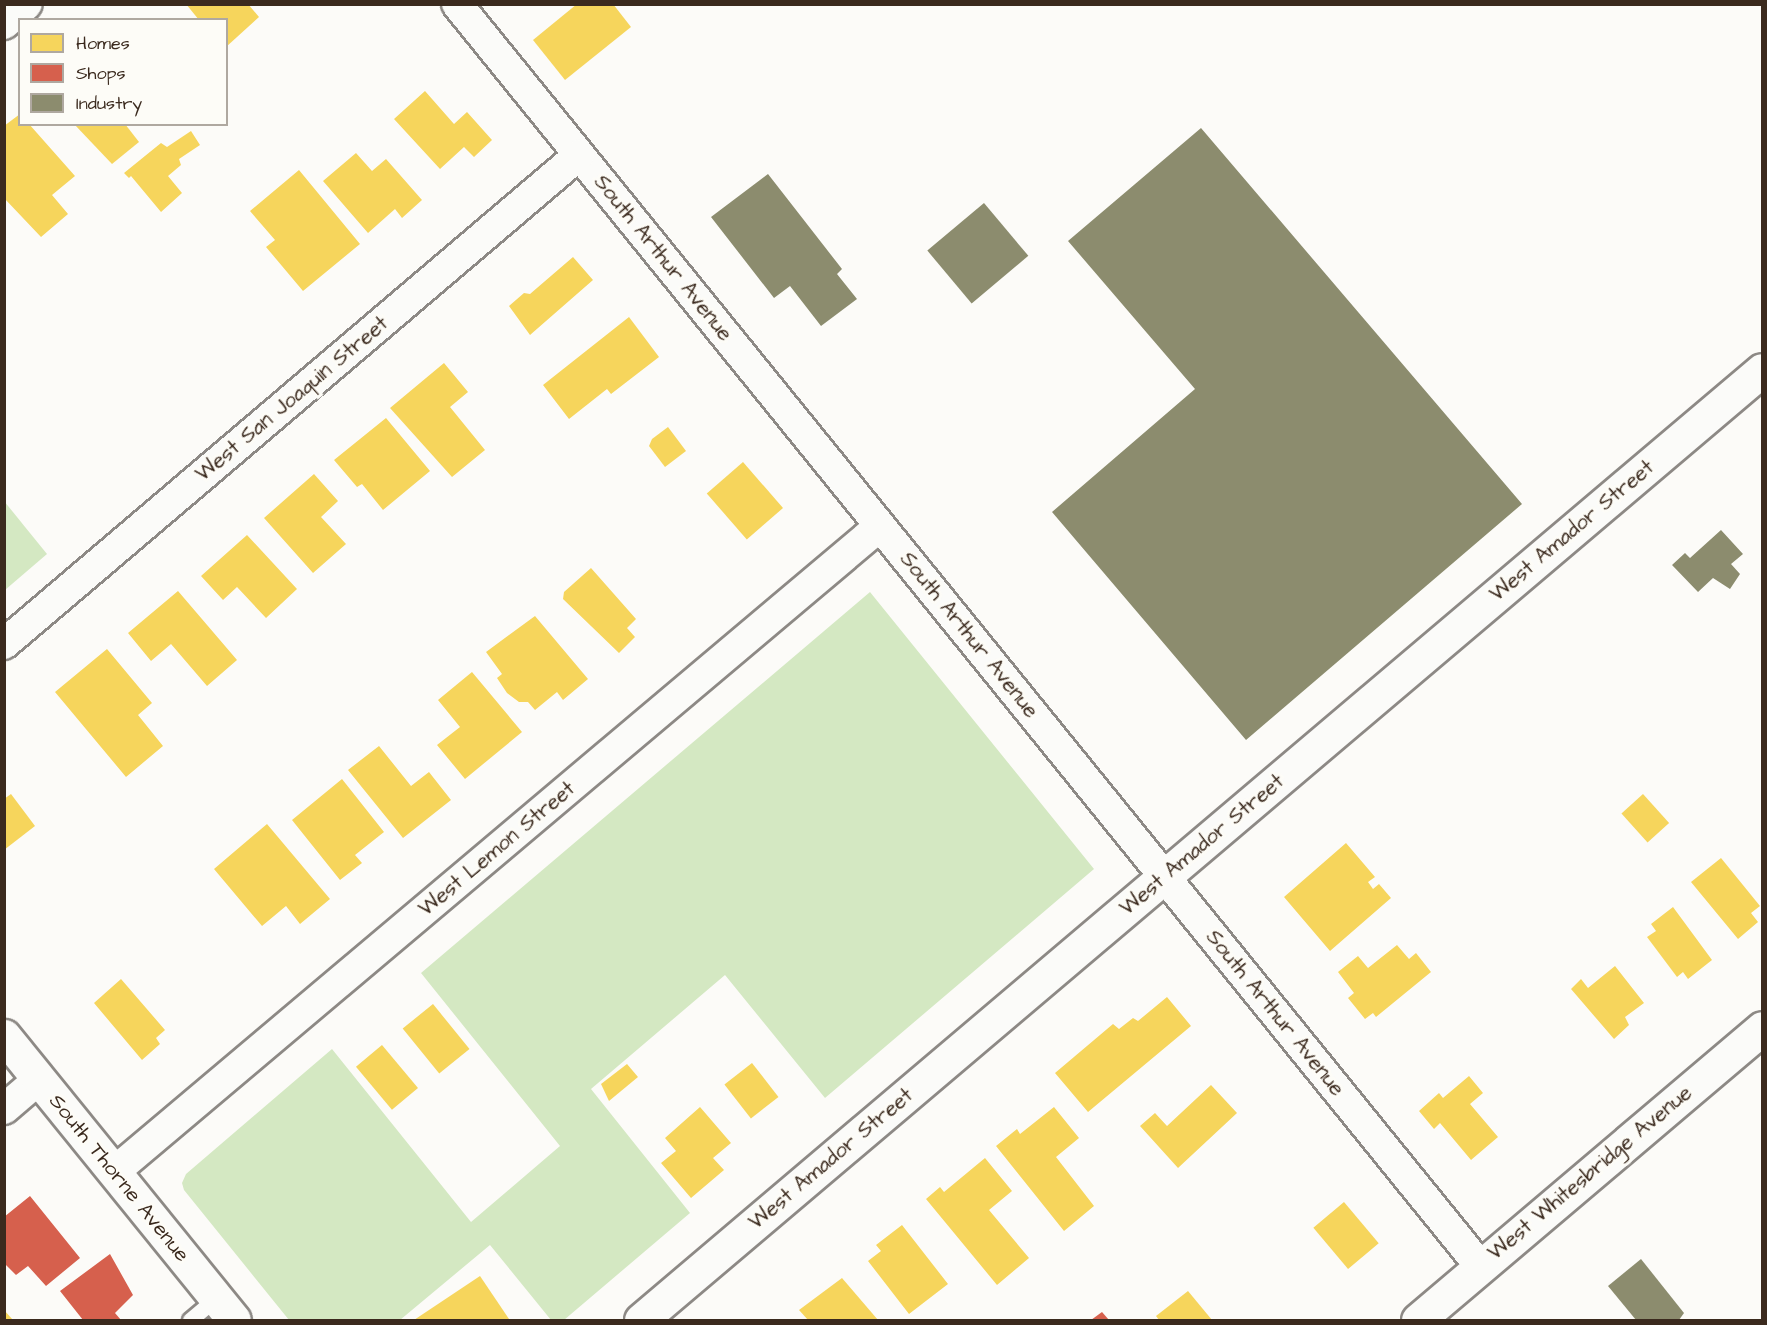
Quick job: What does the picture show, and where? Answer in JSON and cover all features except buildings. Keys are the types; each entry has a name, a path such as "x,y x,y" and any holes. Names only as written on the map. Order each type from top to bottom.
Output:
{"main road":[{"name":"West Amador Street","path":"640,1320 1762,370"},
{"name":"West Whitesbridge Avenue","path":"1418,1320 1762,1028"},
{"name":"South Thorne Avenue","path":"4,1036 225,1309"}],"street":[{"path":"4,24 27,4"},
{"name":"South Arthur Avenue","path":"458,4 1480,1266"},
{"name":"West San Joaquin Street","path":"4,644 579,155"},
{"name":"West Lemon Street","path":"114,1172 880,526"},
{"path":"4,1109 39,1079"}],"lane":[{"path":"190,1320 225,1309"}],"green space":[{"path":"4,501 47,554 5,590 4,590"},
{"path":"870,592 1094,869 825,1098 725,975 591,1089 690,1213 564,1320 551,1320 490,1245 400,1320 289,1320 184,1190 182,1183 186,1174 332,1049 471,1222 560,1146 421,973"}]}
